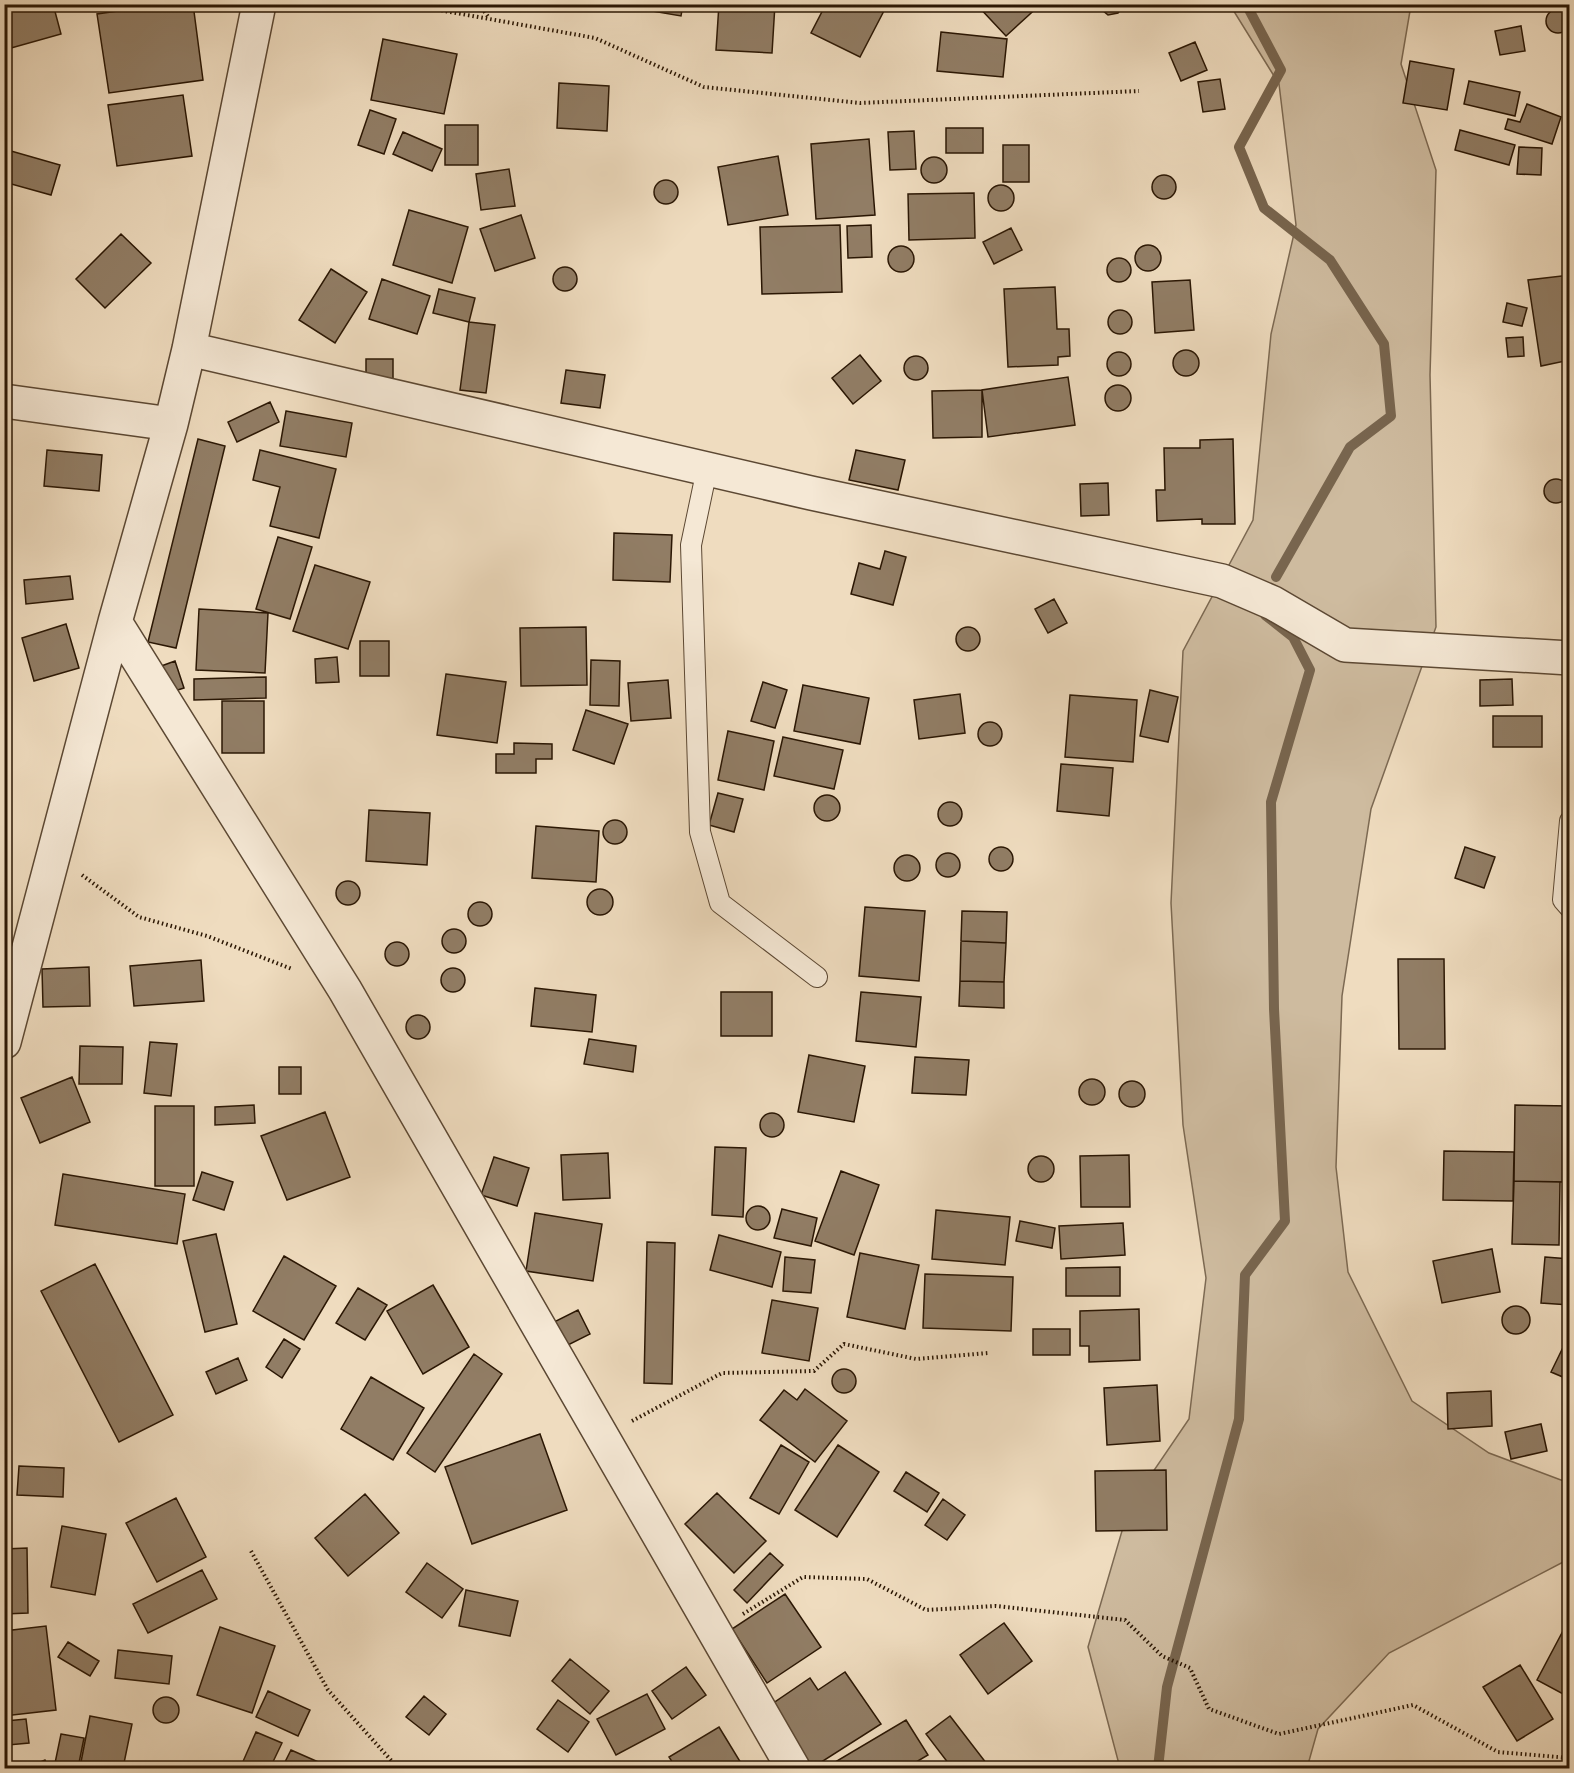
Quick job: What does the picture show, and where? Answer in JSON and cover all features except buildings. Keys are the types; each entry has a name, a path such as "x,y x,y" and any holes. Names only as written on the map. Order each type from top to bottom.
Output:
{"street":[{"path":"4,1042 115,622 171,424 189,349 259,4"},
{"path":"189,349 707,469 1222,581 1273,603 1345,645 1569,658"},
{"path":"4,401 171,424"},
{"path":"115,622 345,990 793,1768"}],"lane":[{"path":"707,469 691,545 700,832 720,903 817,977"},
{"path":"1569,821 1563,900 1569,908"}],"path":[{"path":"406,4 595,38 704,87 860,103 1139,91"},
{"path":"479,4 489,19"},
{"path":"54,855 139,916 207,936 345,990"},
{"path":"602,1437 722,1373 813,1371 844,1344 916,1359 988,1353"},
{"path":"251,1551 328,1690 398,1768"},
{"path":"714,1632 802,1577 867,1579 926,1610 996,1606 1125,1620 1162,1656 1190,1668 1209,1709 1279,1734 1413,1705 1498,1752 1569,1758"}],"shaded area":[{"path":"1230,5 1411,5 1401,64 1436,170 1430,375 1436,627 1371,809 1342,996 1336,1167 1348,1272 1412,1401 1489,1453 1569,1483 1569,1559 1389,1653 1318,1729 1307,1768 1120,1768 1088,1647 1129,1507 1189,1419 1206,1278 1183,1125 1171,903 1183,651 1253,520 1271,334 1296,225 1279,84"}],"waterway":[{"path":"1246,4 1281,70 1239,147 1264,208 1330,260 1384,344 1391,416 1350,447 1276,577"},
{"path":"1158,1768 1167,1687 1239,1419 1245,1275 1285,1221 1274,1009 1271,802 1310,670 1293,637 1265,615"}]}
